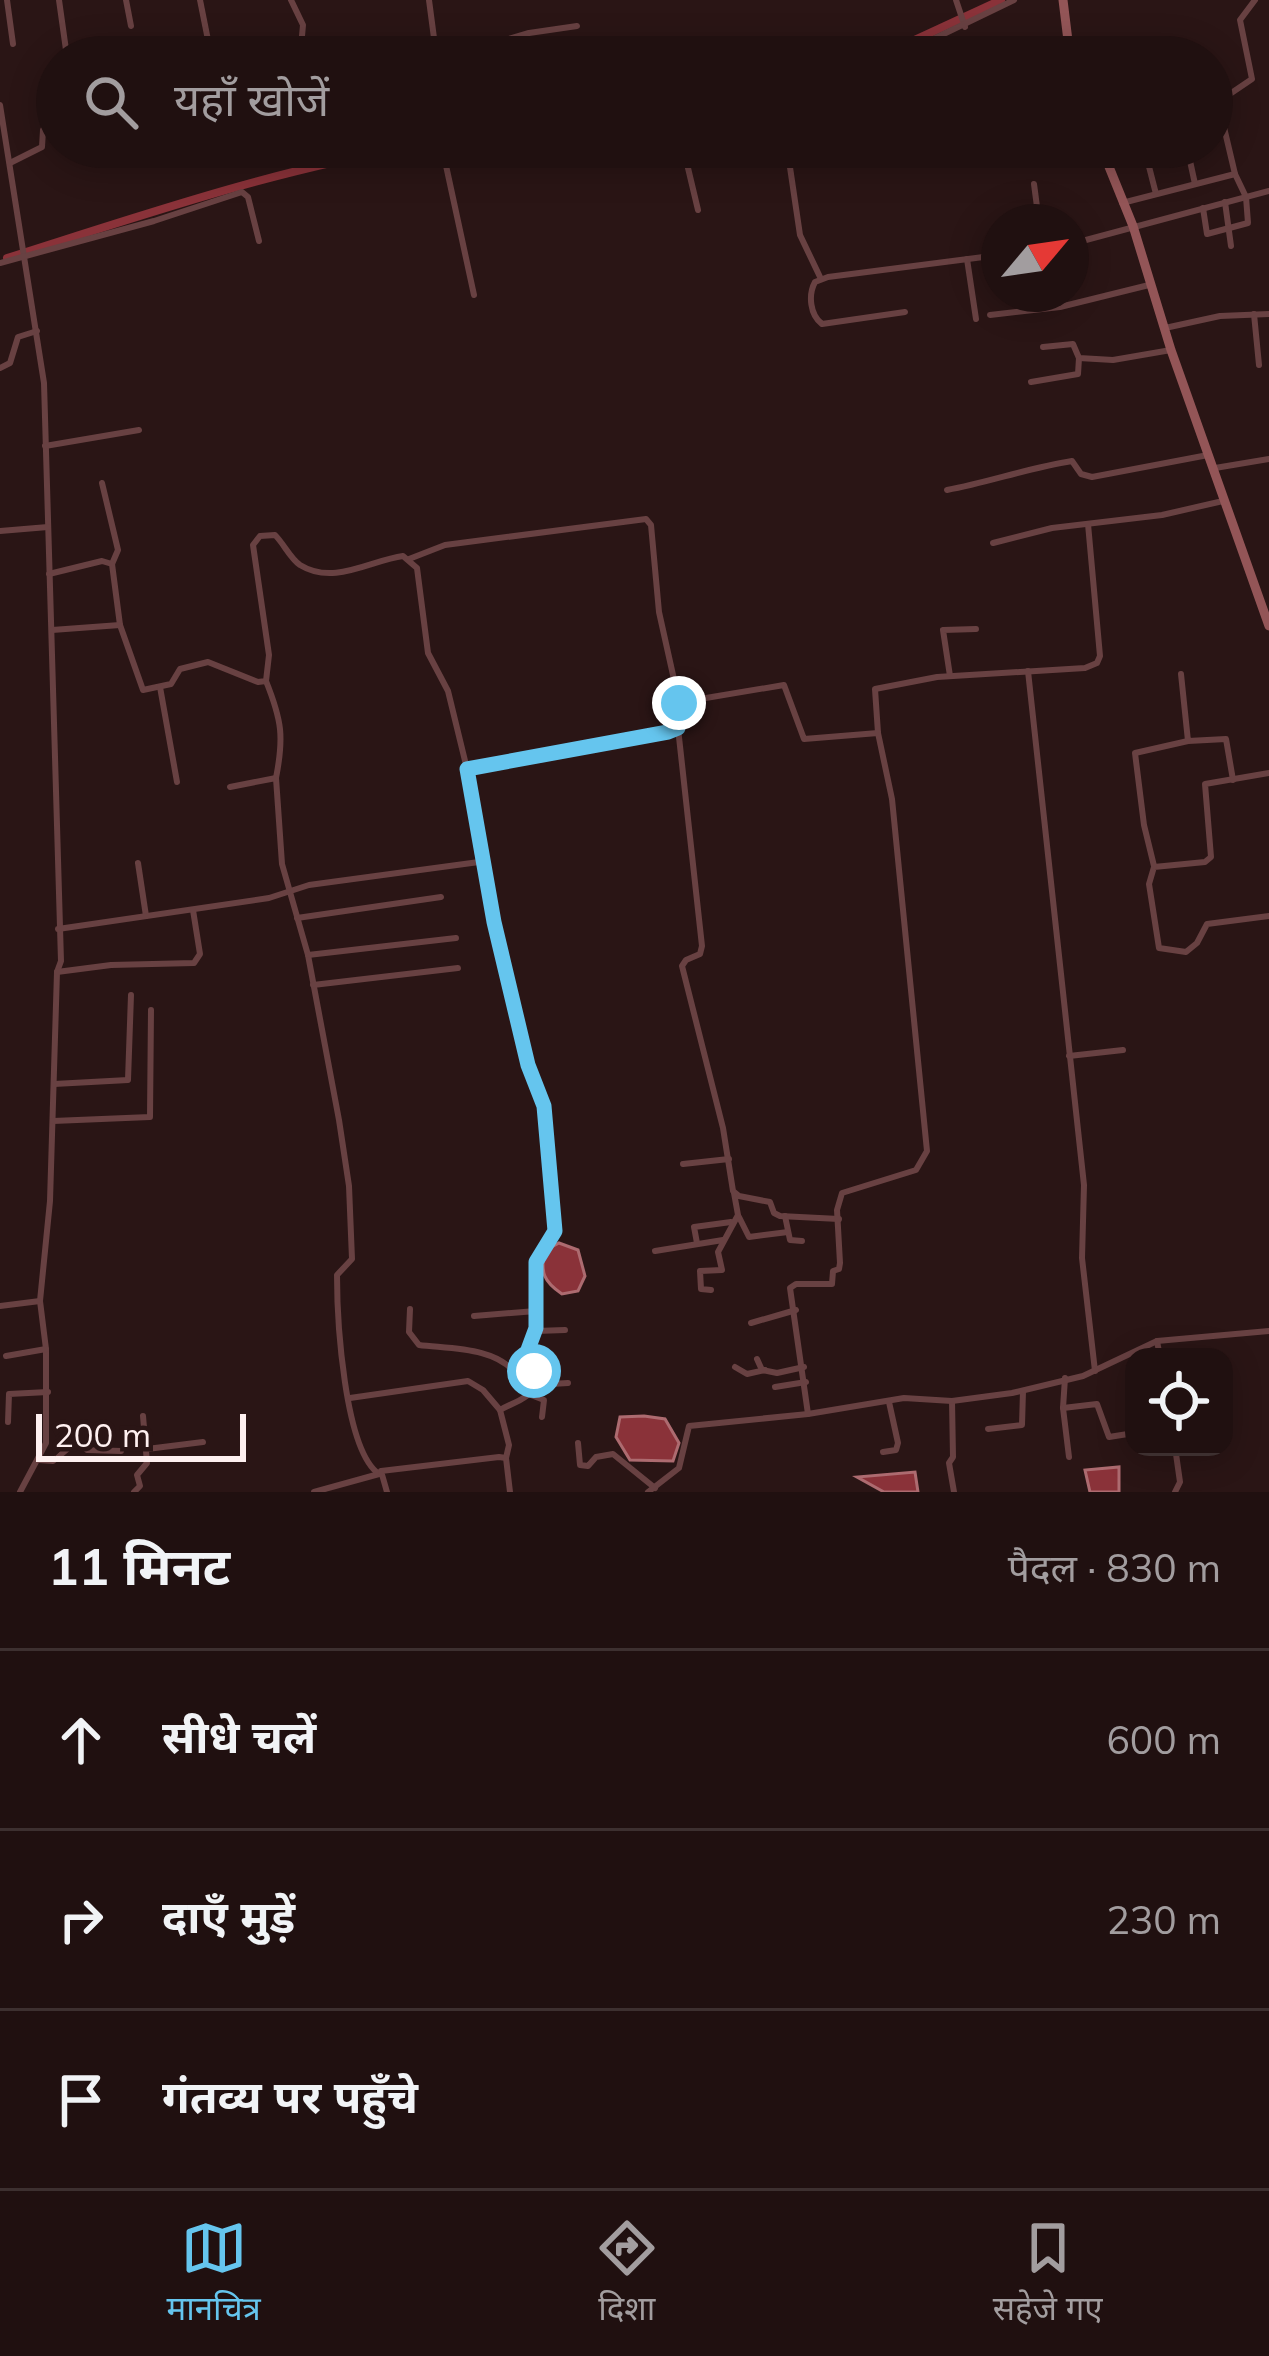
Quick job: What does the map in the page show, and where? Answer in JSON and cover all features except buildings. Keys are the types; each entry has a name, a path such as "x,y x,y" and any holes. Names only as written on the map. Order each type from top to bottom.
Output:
{"street":[{"path":"7,0 13,44"},
{"path":"59,0 64,36"},
{"path":"126,0 131,26"},
{"path":"200,0 205,36"},
{"path":"291,0 303,25 302,36"},
{"path":"429,0 431,36"},
{"path":"956,0 963,23"},
{"path":"937,36 1014,0"},
{"path":"1063,0 1067,36"},
{"path":"1233,90 1252,79 1240,20 1256,0"},
{"path":"518,36 577,26"},
{"path":"0,105 37,331 46,446 61,961 50,1201 40,1301 48,1392 46,1443 20,1492"},
{"path":"0,173 36,152"},
{"path":"1203,208 1205,232 1248,223 1246,196 1233,167"},
{"path":"447,168 474,295"},
{"path":"688,168 698,210"},
{"path":"790,168 800,235 821,279"},
{"path":"1108,168 1269,626"},
{"path":"1149,168 1156,194"},
{"path":"1192,168 1196,184"},
{"path":"1120,203 1235,174"},
{"path":"1034,184 1037,204"},
{"path":"1089,239 1269,191"},
{"path":"0,263 242,192 248,196 260,241"},
{"path":"1225,202 1231,246"},
{"path":"905,312 822,324 815,318 812,287 821,279 981,258"},
{"path":"967,260 976,319"},
{"path":"990,315 1060,308 1149,286"},
{"path":"1254,314 1259,365"},
{"path":"1165,328 1220,316 1269,314"},
{"path":"0,368 10,363 18,338 37,331"},
{"path":"1031,382 1078,374 1079,358 1073,344 1043,346"},
{"path":"1079,358 1113,360 1171,350"},
{"path":"46,446 139,430"},
{"path":"947,490 990,482 1011,471 1072,461 1081,474 1092,478 1208,455"},
{"path":"1215,468 1269,459"},
{"path":"102,483 118,550 112,564 120,625 140,687 173,683 180,669 208,662 266,681"},
{"path":"993,543 1052,528 1162,515 1223,501"},
{"path":"409,559 445,545 646,519 651,525 664,647 679,703 702,946 700,954 686,959 682,966 734,1193 735,1218 718,1252 722,1270 700,1271 701,1288 711,1290"},
{"path":"808,1414 792,1285 832,1284 833,1271 840,1263 837,1210 842,1193 916,1169 927,1151 892,799 878,733 877,687 950,676 1091,667 1100,656 1088,524"},
{"path":"0,531 48,527"},
{"path":"387,1492 363,1450 340,1365 337,1280 338,1272 352,1259 349,1186 308,955 280,852 276,778 284,744 266,681 269,655 253,545 260,536 275,535 300,565 313,569 352,572 398,556 417,568 428,653 448,691 526,1057 544,1106 555,1231 536,1262 536,1331 526,1350 535,1385 530,1395 500,1410"},
{"path":"49,574 102,561 112,564"},
{"path":"51,631 120,625"},
{"path":"950,676 941,633 976,628"},
{"path":"1028,671 1084,1185 1082,1258 1095,1371"},
{"path":"1181,674 1188,741"},
{"path":"679,703 784,685 804,739 878,733"},
{"path":"160,687 177,782"},
{"path":"467,769 678,728"},
{"path":"1233,780 1226,739 1188,741 1135,753 1154,867 1149,884 1159,948 1186,952 1197,944 1207,924 1269,916"},
{"path":"1154,867 1209,860 1205,784 1269,773"},
{"path":"230,787 276,778"},
{"path":"58,929 481,861"},
{"path":"138,862 146,916"},
{"path":"297,918 440,897"},
{"path":"57,972 194,963 200,954 194,910"},
{"path":"308,955 456,938"},
{"path":"313,985 458,968"},
{"path":"54,1084 128,1080 130,995"},
{"path":"53,1121 150,1117 151,1010"},
{"path":"1069,1055 1123,1050"},
{"path":"682,1164 729,1159"},
{"path":"734,1193 770,1202 774,1213 784,1216 839,1219"},
{"path":"784,1216 790,1240 802,1241"},
{"path":"735,1218 749,1237 788,1232"},
{"path":"698,1243 694,1227 735,1218"},
{"path":"655,1251 722,1240"},
{"path":"0,1306 40,1301"},
{"path":"410,1310 409,1332 419,1346 478,1352 506,1361 516,1373 532,1366"},
{"path":"751,1323 796,1310"},
{"path":"474,1316 536,1311"},
{"path":"536,1331 565,1330"},
{"path":"578,1443 580,1465 613,1454 652,1490 679,1468 689,1426 904,1398 952,1401 1023,1391 1095,1371 1157,1341 1269,1331"},
{"path":"1157,1341 1158,1348"},
{"path":"6,1356 46,1349"},
{"path":"757,1359 765,1370"},
{"path":"735,1366 747,1374 804,1366"},
{"path":"1065,1378 1069,1457"},
{"path":"350,1398 468,1381 500,1410 509,1445 510,1492"},
{"path":"776,1388 806,1382"},
{"path":"535,1385 568,1383"},
{"path":"988,1429 1022,1425 1023,1391"},
{"path":"8,1422 8,1394 48,1392"},
{"path":"530,1395 545,1402 542,1417"},
{"path":"952,1401 953,1457 949,1463 954,1492"},
{"path":"883,1452 896,1450 898,1443 889,1402"},
{"path":"1063,1408 1096,1404 1109,1437 1125,1434"},
{"path":"134,1492 140,1486 137,1475 147,1463 143,1416"},
{"path":"147,1449 203,1442"},
{"path":"39,1460 53,1461 71,1446 121,1450"},
{"path":"1175,1492 1180,1482 1176,1456"},
{"path":"314,1492 414,1465 506,1458"}],"shaded area":[{"path":"559,1243 578,1250 585,1276 578,1291 562,1294 545,1276 544,1251"},
{"path":"620,1417 665,1419 679,1443 673,1461 630,1460 616,1437"},
{"path":"1119,1467 1119,1492 1090,1492 1085,1470"},
{"path":"915,1472 918,1492 884,1492 857,1477"}],"waterway":[{"path":"923,36 1001,0"},
{"path":"7,258 157,210 313,168"}],"route":[{"path":"534,1371 526,1355 536,1328 535,1270 555,1231 544,1106 528,1065 494,922 466,773 472,766 668,732 678,728 679,703"}]}
